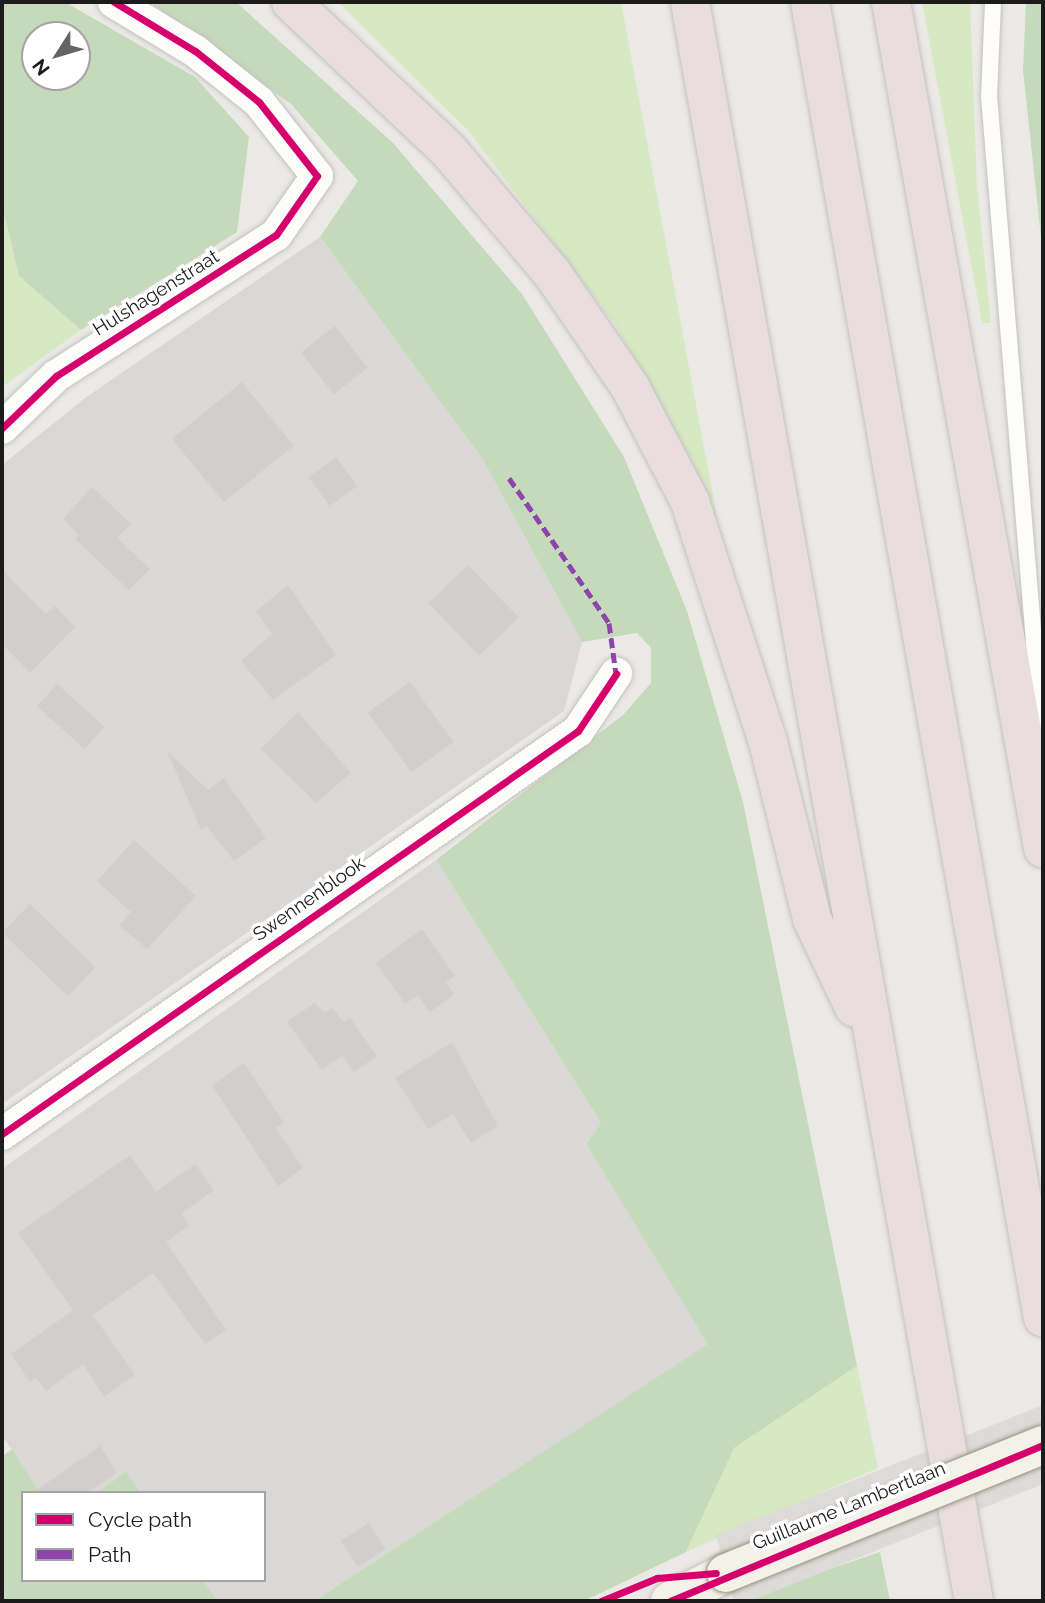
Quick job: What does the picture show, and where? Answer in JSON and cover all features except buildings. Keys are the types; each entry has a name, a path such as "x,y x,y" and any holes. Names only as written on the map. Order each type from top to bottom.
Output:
{"highway":[{"path":"291,2 448,150 552,273 630,387 690,502 768,742 812,919 876,1052"},
{"path":"690,2 974,1601"},
{"path":"810,2 1043,1318"},
{"path":"891,2 1043,848"}],"street":[{"name":"Hulshagenstraat","path":"2,428 56,376 276,235 317,176 259,102 195,51 114,2"},
{"name":"Swennenblook","path":"2,1134 579,731 617,674"},
{"name":"Guillaume Lambertlaan","path":"670,1601 726,1573 1043,1444"}],"lane":[{"path":"993,2 989,96 1043,751"}],"shaded area":[{"path":"320,237 483,460 582,642 564,711 2,1104 2,465 85,398"},
{"path":"436,860 601,1123 586,1144 709,1344 314,1601 218,1601 204,1582 266,1582 266,1491 140,1491 126,1471 100,1491 39,1491 2,1435 2,1169"}],"green space":[{"path":"2,2 65,2 195,77 249,137 237,232 81,330 19,276 2,205"},
{"path":"150,2 236,2 393,143 522,294 624,457 687,611 743,802 857,1366 734,1448 686,1552 584,1601 314,1601 708,1344 586,1144 601,1123 436,860 623,715 651,683 651,648 637,633 582,642 483,460 320,237 358,181 291,104"},
{"path":"338,2 621,2 717,517 709,518 662,406 614,323 469,132"},
{"path":"922,2 970,2 977,186 991,323 982,323"},
{"path":"1026,2 1043,2 1043,256 1023,70"},
{"path":"2,205 19,276 81,330 2,387"},
{"path":"857,1366 878,1468 686,1552 734,1448"},
{"path":"12,1449 39,1491 21,1491 21,1582 204,1582 218,1601 2,1601 2,1457"},
{"path":"126,1471 140,1491 100,1491"},
{"path":"880,1552 890,1601 738,1601 744,1598"}],"pier":[{"path":"1043,1405 1043,1484 750,1601 734,1601 716,1535"}],"marked path":[{"path":"509,478 609,623 616,674"}],"cycle path":[{"path":"2,428 56,376 276,235 317,176 259,102 195,51 114,2"},
{"path":"2,1134 578,731 616,674"},
{"path":"670,1601 1043,1445"},
{"path":"601,1601 657,1578 716,1573"}]}
